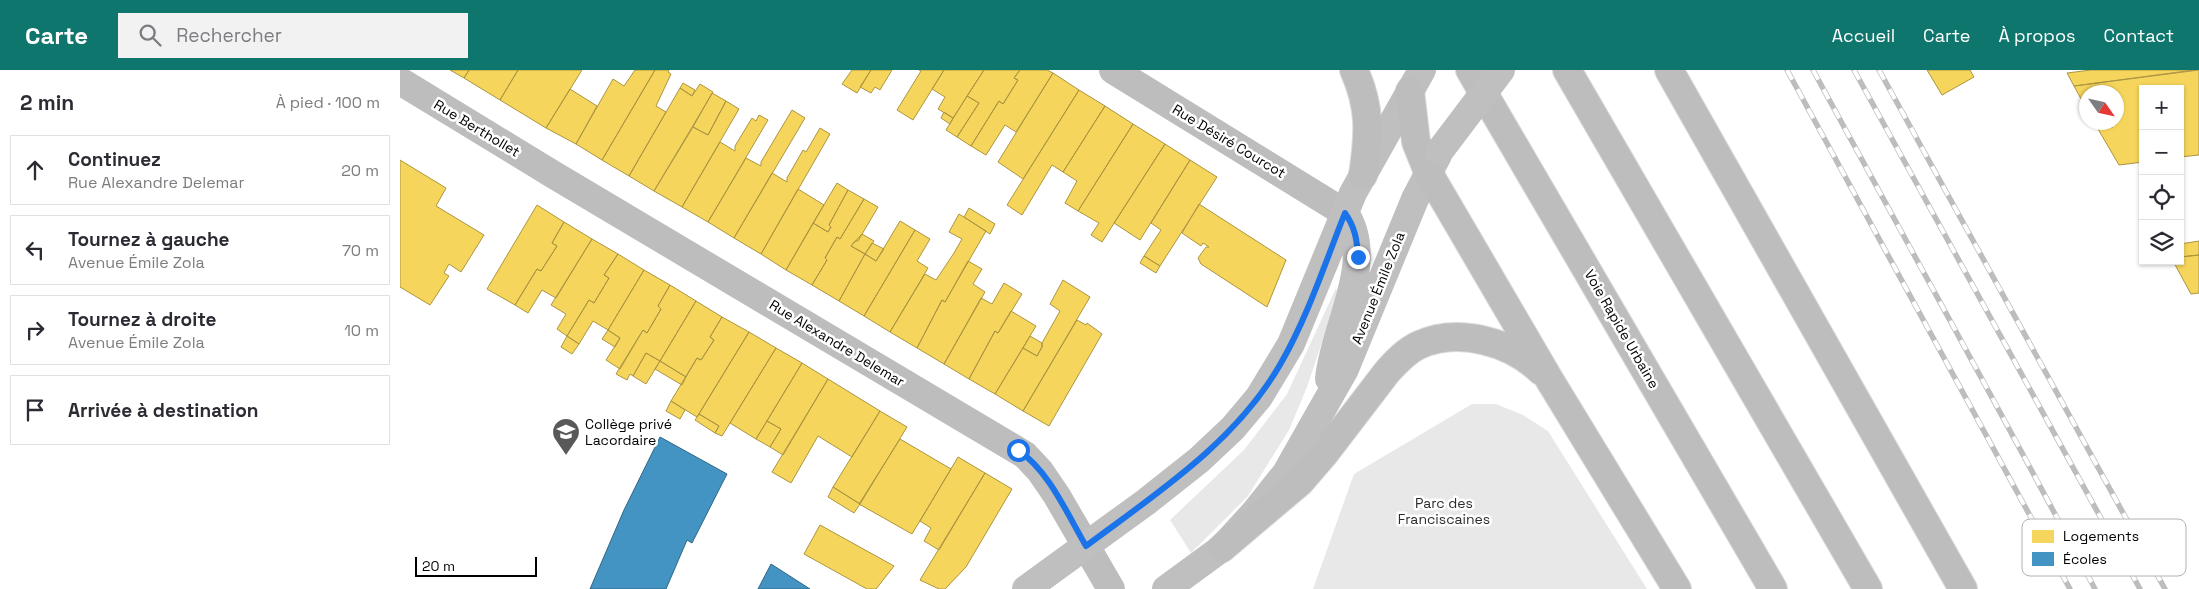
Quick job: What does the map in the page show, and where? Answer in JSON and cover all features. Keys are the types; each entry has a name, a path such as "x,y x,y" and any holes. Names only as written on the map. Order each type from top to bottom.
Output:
{"main road":[{"name":"Rue Désiré Courcot","path":"1113,70 1345,213"},
{"path":"1026,589 1199,460 1234,428 1259,397 1291,344 1362,175 1368,137 1366,104 1354,70"},
{"name":"Voie Rapide Urbaine","path":"1470,70 1773,589"},
{"path":"1433,162 1477,70"},
{"path":"1433,162 1501,70"},
{"path":"1567,70 1868,589"},
{"path":"1669,70 1963,589"},
{"name":"Rue Berthollet","path":"400,81 554,175"},
{"path":"1362,175 1404,129 1416,81"},
{"path":"1366,104 1404,129 1433,162 1475,249 1549,378 1677,589"},
{"name":"Avenue Émile Zola","path":"1166,589 1222,548 1255,512 1286,473 1326,403 1354,347 1415,199 1433,162"},
{"name":"Rue Alexandre Delemar","path":"554,175 1025,455 1040,471 1057,496 1111,589"},
{"name":"Avenue Émile Zola","path":"1326,403 1333,349 1357,270 1358,242 1353,225 1345,213"},
{"path":"1222,548 1300,482 1396,361 1419,345 1454,338 1474,339 1498,344 1532,362 1549,378"}],"green space":[{"path":"1336,288 1338,295 1307,387 1289,430 1248,496 1191,553 1170,520 1244,450 1287,394"},
{"name":"Parc des Franciscaines","path":"1472,404 1496,404 1523,415 1548,431 1647,589 1313,589 1354,474"}],"building: Logements":[{"path":"450,70 469,70 464,78"},
{"path":"469,70 518,70 500,100 464,78"},
{"path":"518,70 582,70 546,128 500,100"},
{"path":"635,70 655,70 602,160 576,144 613,79 624,86"},
{"path":"655,70 669,70 668,72 671,74 656,106 666,112 629,176 602,160"},
{"path":"852,70 871,70 857,93 842,84"},
{"path":"871,70 892,70 880,90 875,87 871,93 860,87"},
{"path":"919,70 944,70 913,120 897,110 921,71"},
{"path":"944,70 984,70 953,118 938,109 945,97 932,89"},
{"path":"984,70 1020,70 1014,78 1018,80 1003,104 999,101 971,146 957,137 979,103 967,96"},
{"path":"1020,70 1047,70 1053,73 1016,132 1005,125 986,155 971,146 999,101 1003,104 1018,80 1014,78"},
{"path":"1927,70 1970,70 1974,77 1942,95"},
{"path":"2091,70 2194,70 2074,86 2067,73"},
{"path":"2199,70 2199,155 2184,157 2184,85 2139,85 2139,162 2119,165 2099,130 2124,130 2124,85 2082,85"},
{"path":"1053,73 1079,90 1023,179 998,162"},
{"path":"683,83 695,90 692,96 680,88"},
{"path":"700,84 713,92 654,191 629,176 680,88 692,96"},
{"path":"2079,85 2079,95 2074,86"},
{"path":"570,89 597,106 576,144 546,128"},
{"path":"1079,90 1105,106 1063,172 1052,165 1022,215 1007,205"},
{"path":"712,93 726,101 708,135 693,127"},
{"path":"967,96 979,103 957,137 946,130"},
{"path":"726,101 739,109 682,207 654,191 693,127 708,135"},
{"path":"1105,106 1133,124 1078,211 1065,203 1077,181 1063,172"},
{"path":"792,110 805,118 734,238 708,222 746,158 761,166 761,162"},
{"path":"944,112 953,118 950,124 941,118"},
{"path":"759,115 768,120 708,222 682,207 720,142 735,151 735,146 752,118 756,121"},
{"path":"1133,124 1165,144 1102,242 1091,235 1099,223 1078,211"},
{"path":"820,128 830,134 761,254 734,238 772,173 787,182 787,178 803,150 806,152"},
{"path":"1165,144 1190,160 1140,240 1114,223"},
{"path":"400,160 446,188 436,206 484,235 461,272 449,264 444,273 449,276 430,305 400,287"},
{"path":"1190,160 1217,177 1160,266 1144,256 1161,230 1151,223"},
{"path":"837,183 848,190 829,225 831,227 828,232 813,223"},
{"path":"798,189 824,205 786,270 761,254"},
{"path":"848,190 864,199 840,239 837,237 825,258 827,260 812,285 786,270 813,223 828,232 831,227 829,225"},
{"path":"864,199 878,207 858,241 855,241 851,246 865,254 839,301 812,285 827,260 825,258 837,237 840,239"},
{"path":"1199,204 1286,260 1267,307 1201,264 1198,258 1206,247 1209,247 1203,243 1201,246 1182,233"},
{"path":"537,205 564,222 552,243 557,246 541,271 537,269 515,305 487,289"},
{"path":"969,208 995,224 990,234 964,217"},
{"path":"959,214 986,231 945,302 942,300 917,348 890,332 925,274 936,280 954,253 962,239 949,232"},
{"path":"900,221 915,230 864,316 839,301 865,254 876,261"},
{"path":"564,222 592,239 556,298 542,290 528,313 515,305 537,269 541,271 557,246 552,243"},
{"path":"915,230 930,239 917,261 928,268 890,332 864,316"},
{"path":"862,234 874,241 865,254 851,246"},
{"path":"592,239 618,254 604,275 609,278 594,303 589,300 567,336 557,329 566,314 551,305"},
{"path":"2199,241 2199,255 2184,257 2184,243"},
{"path":"872,243 884,249 876,261 865,254"},
{"path":"618,254 644,270 608,330 593,321 579,344 567,336 589,300 594,303 609,278 604,275"},
{"path":"2199,255 2199,293 2191,294 2175,265 2184,265 2184,257"},
{"path":"1144,256 1160,266 1156,273 1140,263"},
{"path":"968,261 982,269 973,284 985,292 944,364 917,348 942,300 945,302"},
{"path":"644,270 670,285 658,306 661,309 647,333 643,330 620,369 606,360 620,338 608,330"},
{"path":"1063,280 1090,297 1023,411 995,394 1023,348 1037,356 1060,311 1050,304"},
{"path":"1004,283 1022,294 998,333 995,331 969,379 944,364 981,298 992,304"},
{"path":"670,285 696,301 660,361 646,353 633,376 630,374 627,380 616,374 643,330 647,333 661,309 658,306"},
{"path":"696,301 722,317 710,337 714,340 701,360 697,358 686,377 660,361"},
{"path":"1011,311 1036,326 995,394 969,379 995,331 998,333"},
{"path":"722,317 749,332 697,417 671,401 697,358 701,360 714,340 710,337"},
{"path":"1077,320 1086,325 1087,323 1102,334 1049,426 1023,411"},
{"path":"608,330 620,338 615,347 602,339"},
{"path":"749,332 776,348 722,436 715,433 719,426 699,414"},
{"path":"567,336 579,344 572,354 561,347"},
{"path":"1030,336 1042,343 1037,356 1023,348"},
{"path":"776,348 802,363 756,439 730,423"},
{"path":"646,353 660,361 646,384 633,376"},
{"path":"660,361 686,377 682,385 655,369"},
{"path":"802,363 828,379 783,455 770,447 781,429 767,421"},
{"path":"828,379 880,411 852,457 818,436 791,483 772,472"},
{"path":"671,401 685,410 680,419 666,411"},
{"path":"880,411 907,427 860,504 833,487"},
{"path":"699,414 719,426 715,433 695,420"},
{"path":"767,421 781,429 770,447 756,439"},
{"path":"900,439 951,469 912,534 859,504"},
{"path":"958,457 985,473 939,550 924,541 931,528 920,521"},
{"path":"985,473 1012,489 966,567 945,589 939,589 920,580"},
{"path":"833,487 860,504 854,513 828,497"},
{"path":"820,525 894,566 876,589 867,589 804,554"}],"building: Écoles":[{"path":"660,437 727,474 692,543 687,540 666,589 590,589 624,510"},
{"path":"771,564 810,589 758,589"}],"railway":[{"path":"1787,70 2032,519"},
{"path":"1813,70 2057,519"},
{"path":"1854,70 2101,519"},
{"path":"1879,70 2126,519"},
{"path":"2063,576 2070,589"},
{"path":"2088,576 2095,589"},
{"path":"2133,576 2140,589"},
{"path":"2158,576 2165,589"}],"place":[{"name":"Collège privé Lacordaire","path":"566,456"}],"route":[{"path":"1018,450 1030,459 1040,471 1086,546 1199,460 1234,428 1259,397 1291,344 1345,213 1353,225 1358,242 1358,257"}]}
